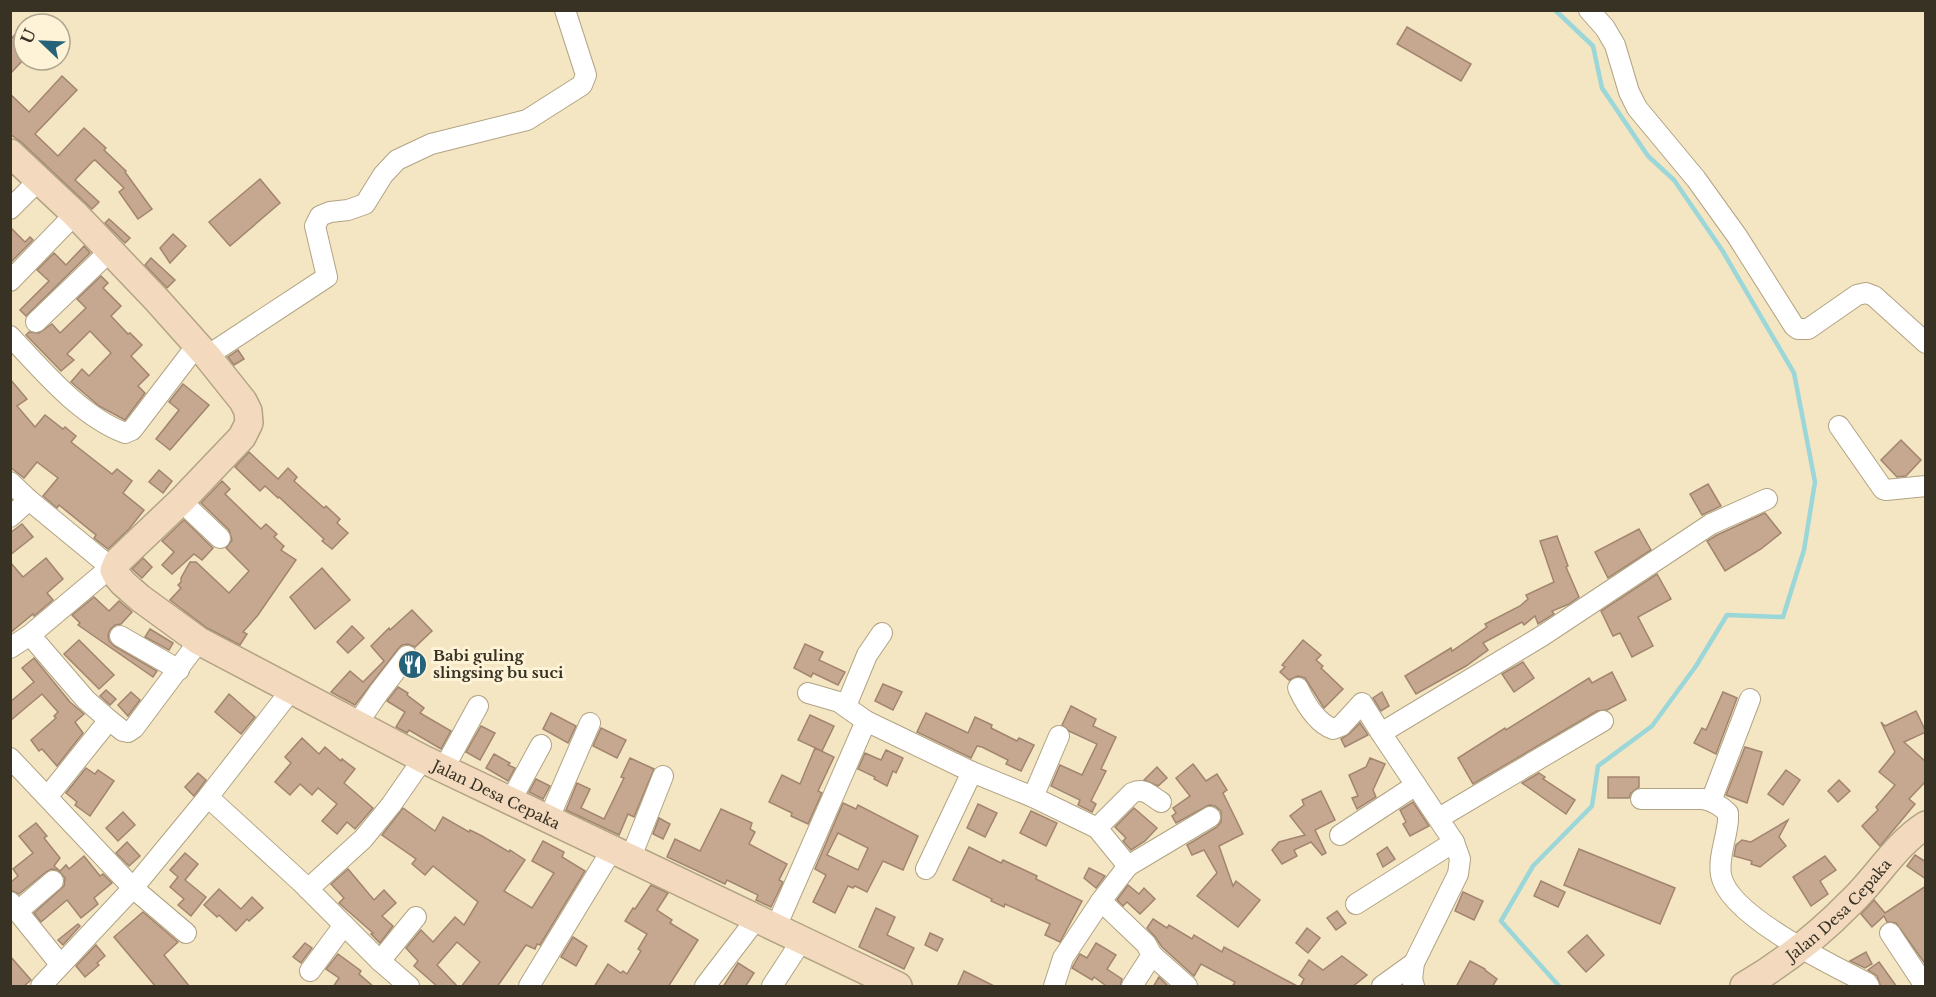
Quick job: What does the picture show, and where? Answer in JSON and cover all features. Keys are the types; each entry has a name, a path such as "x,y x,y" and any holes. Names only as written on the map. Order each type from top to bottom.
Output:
{"street":[{"path":"10,336 66,394 107,425 124,433 132,430 202,351 327,278 315,226 320,216 365,204 383,175 397,160 431,144 528,120 582,85 586,75 565,10"},
{"path":"1589,10 1605,28 1615,45 1629,92 1637,108 1696,179 1724,217 1794,326 1798,329 1808,329 1857,295 1866,293 1879,301 1926,343"},
{"path":"10,153 110,250 202,351 243,401 248,411 249,423 242,437 112,568 30,635 10,648"},
{"path":"10,210 38,181"},
{"path":"10,281 75,214"},
{"path":"36,322 110,250"},
{"path":"1839,426 1883,489 1926,486"},
{"path":"10,482 112,568"},
{"path":"1382,734 1542,636 1711,524 1767,499"},
{"path":"10,517 29,500"},
{"path":"181,501 220,538"},
{"name":"Jalan Desa Cepaka","path":"112,568 117,576 140,598 199,641 434,763 898,987"},
{"path":"846,706 867,655 882,633"},
{"path":"30,635 86,700 123,731 128,732 134,728 199,641"},
{"path":"120,636 179,670"},
{"path":"357,724 407,656"},
{"path":"41,987 133,888 208,797 292,688"},
{"path":"1298,688 1303,700 1313,713 1329,728 1334,729 1341,726 1362,703 1454,842 1460,859 1458,874 1414,963 1412,978 1414,987"},
{"path":"808,693 838,702 866,721 1097,828 1128,866"},
{"path":"1711,801 1750,699"},
{"path":"308,889 363,839 391,805 434,763 478,706"},
{"path":"48,796 109,720"},
{"path":"705,987 766,923 866,721"},
{"path":"1438,818 1603,721"},
{"path":"549,818 590,723"},
{"path":"1033,797 1059,736"},
{"path":"511,800 541,745"},
{"path":"10,758 133,888 186,933"},
{"path":"926,868 972,772"},
{"path":"533,985 622,853 663,776"},
{"path":"1340,835 1416,785"},
{"path":"1097,828 1132,793 1144,791 1161,802"},
{"path":"208,797 308,889 409,987"},
{"path":"1641,799 1703,799 1711,801 1728,813 1720,865 1723,885 1736,903 1761,923 1869,987"},
{"path":"1054,987 1063,958 1101,901 1128,866 1210,817"},
{"name":"Jalan Desa Cepaka","path":"1744,987 1773,969 1801,947 1852,902 1910,837 1926,825"},
{"path":"1356,904 1454,842"},
{"path":"53,881 14,906 60,964"},
{"path":"1101,901 1146,944 1152,955 1187,986"},
{"path":"380,961 416,917"},
{"path":"310,971 344,925"},
{"path":"1890,933 1926,987"},
{"path":"772,987 802,940"},
{"path":"1132,987 1152,955"},
{"path":"1382,987 1414,963"}],"building":[{"path":"1407,27 1471,64 1461,81 1397,44"},
{"path":"12,38 12,72 10,74 10,40"},
{"path":"62,76 77,90 35,134 58,156 84,128 126,171 152,209 138,219 119,192 124,188 95,160 75,180 99,202 92,209 10,134 10,94 29,112"},
{"path":"260,179 280,203 230,246 209,222"},
{"path":"109,219 130,238 125,243 105,223"},
{"path":"10,227 25,242 30,237 33,240 10,263"},
{"path":"173,234 186,246 170,263 160,248"},
{"path":"84,246 90,253 26,316 20,310 49,281 37,270 54,253 66,265"},
{"path":"151,258 175,280 167,288 145,265"},
{"path":"101,276 108,283 103,288 121,306 111,316 142,345 131,356 149,375 138,386 145,393 125,420 99,406 71,382 82,369 89,376 111,353 90,331 67,354 74,360 61,371 26,335 29,332 39,333 52,324 60,333 86,308 77,299"},
{"path":"238,350 244,359 234,365 228,357"},
{"path":"10,379 27,399 17,406 35,427 45,415 76,436 71,442 112,474 117,469 132,481 123,493 144,510 129,529 108,549 94,538 96,535 59,505 57,508 43,496 58,478 37,462 24,478 10,467"},
{"path":"183,384 209,405 170,450 156,439 179,410 169,402"},
{"path":"1901,440 1921,460 1906,476 1897,477 1881,460"},
{"path":"249,452 278,479 288,468 297,477 294,481 340,519 337,523 348,533 332,549 279,497 265,486 260,491 235,467"},
{"path":"159,470 172,481 163,493 149,482"},
{"path":"222,481 230,489 225,494 261,529 266,524 277,534 274,537 284,546 281,550 296,560 258,615 243,632 247,634 240,645 207,628 170,600 181,588 178,585 190,562 196,562 229,593 249,571 226,548 232,540 229,530 201,503"},
{"path":"1708,484 1721,506 1702,515 1690,494"},
{"path":"1765,513 1781,533 1761,549 1725,571 1707,541"},
{"path":"184,520 213,548 202,560 194,554 172,574 162,565 174,552 162,541"},
{"path":"22,524 33,537 10,555 10,533"},
{"path":"1639,529 1651,550 1608,578 1595,552"},
{"path":"1557,536 1568,566 1566,567 1579,597 1552,611 1554,614 1538,624 1535,616 1524,625 1522,622 1483,643 1488,650 1466,666 1416,694 1405,676 1451,648 1452,651 1487,627 1485,624 1520,606 1528,599 1526,595 1554,582 1540,541"},
{"path":"46,558 63,579 47,593 53,600 10,633 10,562 23,577"},
{"path":"143,558 152,567 142,578 132,569"},
{"path":"322,568 350,600 315,629 290,597"},
{"path":"1657,574 1671,599 1638,617 1653,646 1632,657 1620,633 1613,636 1601,611"},
{"path":"94,597 109,611 119,601 132,612 121,624 115,625 110,630 109,641 157,671 153,677 78,625 80,623 72,615"},
{"path":"412,610 432,631 415,647 408,644 402,645 355,705 331,692 350,671 363,682 384,661 371,646"},
{"path":"352,626 364,638 348,653 337,642"},
{"path":"150,629 173,643 169,650 145,637"},
{"path":"79,640 114,675 99,689 64,654"},
{"path":"1303,640 1321,655 1316,660 1323,666 1321,668 1343,689 1324,708 1305,678 1298,676 1289,680 1280,672 1285,667 1282,665"},
{"path":"805,644 823,652 819,660 845,672 838,685 813,673 811,677 794,668"},
{"path":"34,658 70,702 84,714 75,722 83,733 57,766 42,749 39,751 31,740 56,718 54,716 58,712 42,694 10,721 10,702 34,682 22,668"},
{"path":"1523,662 1534,678 1514,692 1502,674"},
{"path":"1612,672 1626,700 1607,710 1597,711 1473,784 1458,758 1589,678 1592,683"},
{"path":"883,684 902,692 893,710 875,701"},
{"path":"398,687 424,708 420,713 451,731 441,749 409,730 407,733 396,727 405,712 387,701"},
{"path":"106,690 116,699 110,705 100,696"},
{"path":"131,692 140,700 128,716 118,705"},
{"path":"1382,692 1389,706 1381,711 1373,698"},
{"path":"1723,692 1737,698 1716,754 1694,743 1702,728 1706,730"},
{"path":"229,694 255,717 241,734 215,712"},
{"path":"1071,706 1096,719 1093,726 1116,737 1101,769 1106,771 1091,801 1096,804 1092,812 1078,805 1080,800 1051,786 1060,765 1082,775 1097,744 1069,731 1062,725"},
{"path":"1916,711 1926,732 1904,742 1926,762 1926,781 1909,799 1915,804 1880,846 1862,826 1878,810 1876,807 1895,785 1879,772 1895,752 1881,722 1885,726"},
{"path":"551,713 576,726 568,743 543,729"},
{"path":"926,713 968,733 975,717 1017,741 1019,738 1034,745 1021,771 1006,764 1008,760 982,747 977,746 971,758 917,732"},
{"path":"810,715 834,726 822,751 798,740"},
{"path":"1360,723 1368,735 1345,747 1341,739"},
{"path":"481,726 495,733 480,760 466,752"},
{"path":"601,728 626,740 617,758 593,746"},
{"path":"302,738 319,754 325,747 341,761 342,759 355,769 344,783 373,808 355,829 347,822 337,834 322,821 337,804 318,788 312,795 300,784 290,795 275,782 291,763 285,757"},
{"path":"1745,747 1762,752 1747,803 1726,795"},
{"path":"815,748 834,757 818,791 822,793 808,824 769,802 782,775 800,784"},
{"path":"886,750 903,758 896,773 893,771 887,786 858,769 865,753 881,760"},
{"path":"494,754 515,768 508,781 486,768"},
{"path":"630,758 654,769 634,817 628,814 619,835 566,810 577,783 590,789 581,808 604,819 624,778 621,777"},
{"path":"1370,758 1385,764 1373,790 1376,797 1357,809 1352,798 1358,796 1349,775 1366,767"},
{"path":"1193,764 1206,781 1217,774 1227,790 1223,793 1243,834 1219,846 1233,886 1236,881 1260,900 1238,927 1197,896 1217,873 1204,850 1192,855 1187,845 1217,827 1221,822 1221,811 1209,805 1176,823 1172,816 1176,813 1173,808 1190,796 1176,778"},
{"path":"1157,767 1167,778 1158,786 1144,780"},
{"path":"86,768 95,774 98,770 114,781 90,816 75,805 77,802 66,793"},
{"path":"1786,770 1800,780 1783,805 1768,794"},
{"path":"198,773 206,780 194,796 185,787"},
{"path":"1539,773 1545,777 1543,779 1575,800 1566,814 1522,783"},
{"path":"1608,777 1639,777 1639,787 1631,793 1629,798 1608,798"},
{"path":"536,779 550,786 543,799 529,792"},
{"path":"1839,780 1850,791 1838,802 1828,791"},
{"path":"1321,791 1335,820 1315,830 1326,853 1322,855 1311,842 1294,850 1297,856 1282,864 1272,850 1279,842 1305,835 1290,816 1304,805 1302,800"},
{"path":"1413,802 1429,826 1410,836 1403,824 1406,822 1400,810"},
{"path":"843,803 856,809 858,805 918,836 903,870 883,861 867,892 855,886 853,888 848,886 835,913 813,902 826,875 815,869","holes":["838,833 868,848 858,870 827,855"]},
{"path":"978,804 997,813 985,837 967,828"},
{"path":"403,808 435,831 443,817 509,852 510,850 525,860 504,891 532,908 554,873 532,861 543,841 564,852 562,857 585,871 540,945 537,944 535,949 526,945 497,987 461,987 480,962 457,942 437,965 458,987 438,987 414,966 418,961 406,948 421,930 433,942 455,917 464,925 478,902 433,866 425,875 412,864 416,859 382,835"},
{"path":"1134,808 1157,828 1145,841 1131,850 1123,841 1126,838 1115,827"},
{"path":"721,809 752,823 750,829 755,832 749,844 787,864 779,880 783,882 771,907 756,900 758,895 727,880 725,884 667,857 675,839 700,851"},
{"path":"1031,811 1057,823 1046,846 1020,833"},
{"path":"123,812 135,825 118,841 106,828"},
{"path":"659,818 670,824 663,839 653,834"},
{"path":"1788,820 1779,837 1786,846 1760,867 1751,864 1752,861 1734,856 1736,845 1742,840 1751,842"},
{"path":"36,823 47,836 44,838 60,858 54,866 60,871 66,865 69,869 84,856 100,876 103,874 112,883 94,898 98,904 81,918 67,900 41,922 34,913 64,886 65,878 58,870 51,869 46,872 19,894 10,890 10,883 18,876 13,869 33,853 19,836"},
{"path":"127,842 140,856 129,866 116,853"},
{"path":"969,847 1001,863 1003,860 1037,876 1036,879 1082,901 1060,942 1045,935 1050,924 1005,904 1004,907 953,880"},
{"path":"1387,847 1395,859 1383,867 1377,854"},
{"path":"1579,849 1675,888 1660,924 1564,885"},
{"path":"185,853 198,864 185,880 206,897 191,916 178,905 184,899 170,887 178,877 170,870"},
{"path":"1915,855 1926,862 1926,879 1907,866"},
{"path":"1825,856 1836,870 1820,881 1828,894 1811,906 1793,877"},
{"path":"1089,868 1105,876 1096,888 1084,878"},
{"path":"348,869 374,900 384,890 396,903 382,916 393,926 380,943 371,934 373,933 339,903 344,898 331,884"},
{"path":"1541,881 1565,892 1558,907 1534,896"},
{"path":"651,885 668,893 657,910 672,920 670,923 698,940 668,987 594,987 608,964 621,973 623,971 627,974 641,951 638,949 647,934 625,921"},
{"path":"1128,885 1139,894 1144,888 1155,899 1140,914 1127,902 1123,906 1117,900"},
{"path":"1926,886 1926,965 1896,923 1887,922 1884,916 1872,927 1861,914 1874,900 1885,913"},
{"path":"219,889 241,909 252,897 263,908 249,921 247,919 236,931 204,905"},
{"path":"1463,892 1483,901 1474,920 1455,911"},
{"path":"876,908 895,917 887,935 914,948 904,969 859,947"},
{"path":"1337,911 1346,923 1336,930 1327,918"},
{"path":"143,912 178,942 164,955 190,987 156,987 114,937"},
{"path":"1153,919 1167,928 1169,925 1192,939 1194,935 1222,952 1224,947 1299,987 1232,987 1235,982 1201,964 1194,976 1162,947 1147,928"},
{"path":"78,924 80,926 63,945 58,940"},
{"path":"1307,928 1320,938 1308,953 1296,943"},
{"path":"930,933 943,939 937,951 925,945"},
{"path":"1587,935 1604,955 1586,972 1568,952"},
{"path":"573,937 587,946 576,966 561,957"},
{"path":"305,943 312,948 301,963 293,957"},
{"path":"1096,943 1116,955 1107,969 1122,979 1120,987 1108,987 1094,977 1092,980 1072,968 1080,954 1087,958"},
{"path":"96,945 105,956 97,963 99,965 85,977 76,966"},
{"path":"1866,952 1872,964 1865,968 1850,961"},
{"path":"338,954 361,971 359,974 374,987 333,987 339,978 326,969"},
{"path":"10,956 31,980 23,987 10,987"},
{"path":"1342,956 1367,975 1352,987 1300,987 1304,979 1299,975 1309,960 1323,970"},
{"path":"1470,961 1497,979 1492,987 1456,987"},
{"path":"1879,962 1897,987 1881,987 1877,976 1868,970"},
{"path":"738,963 754,973 745,987 723,987"},
{"path":"964,971 996,987 957,987"},
{"path":"1159,977 1169,987 1153,987"}],"waterway":[{"path":"1555,10 1593,46 1602,88 1648,156 1674,180 1722,250 1794,373 1815,482 1804,550 1783,617 1727,615 1696,666 1652,726 1598,766 1592,806 1533,866 1501,921 1559,986"}],"place":[{"name":"Babi guling slingsing bu suci","path":"412,664"}]}
